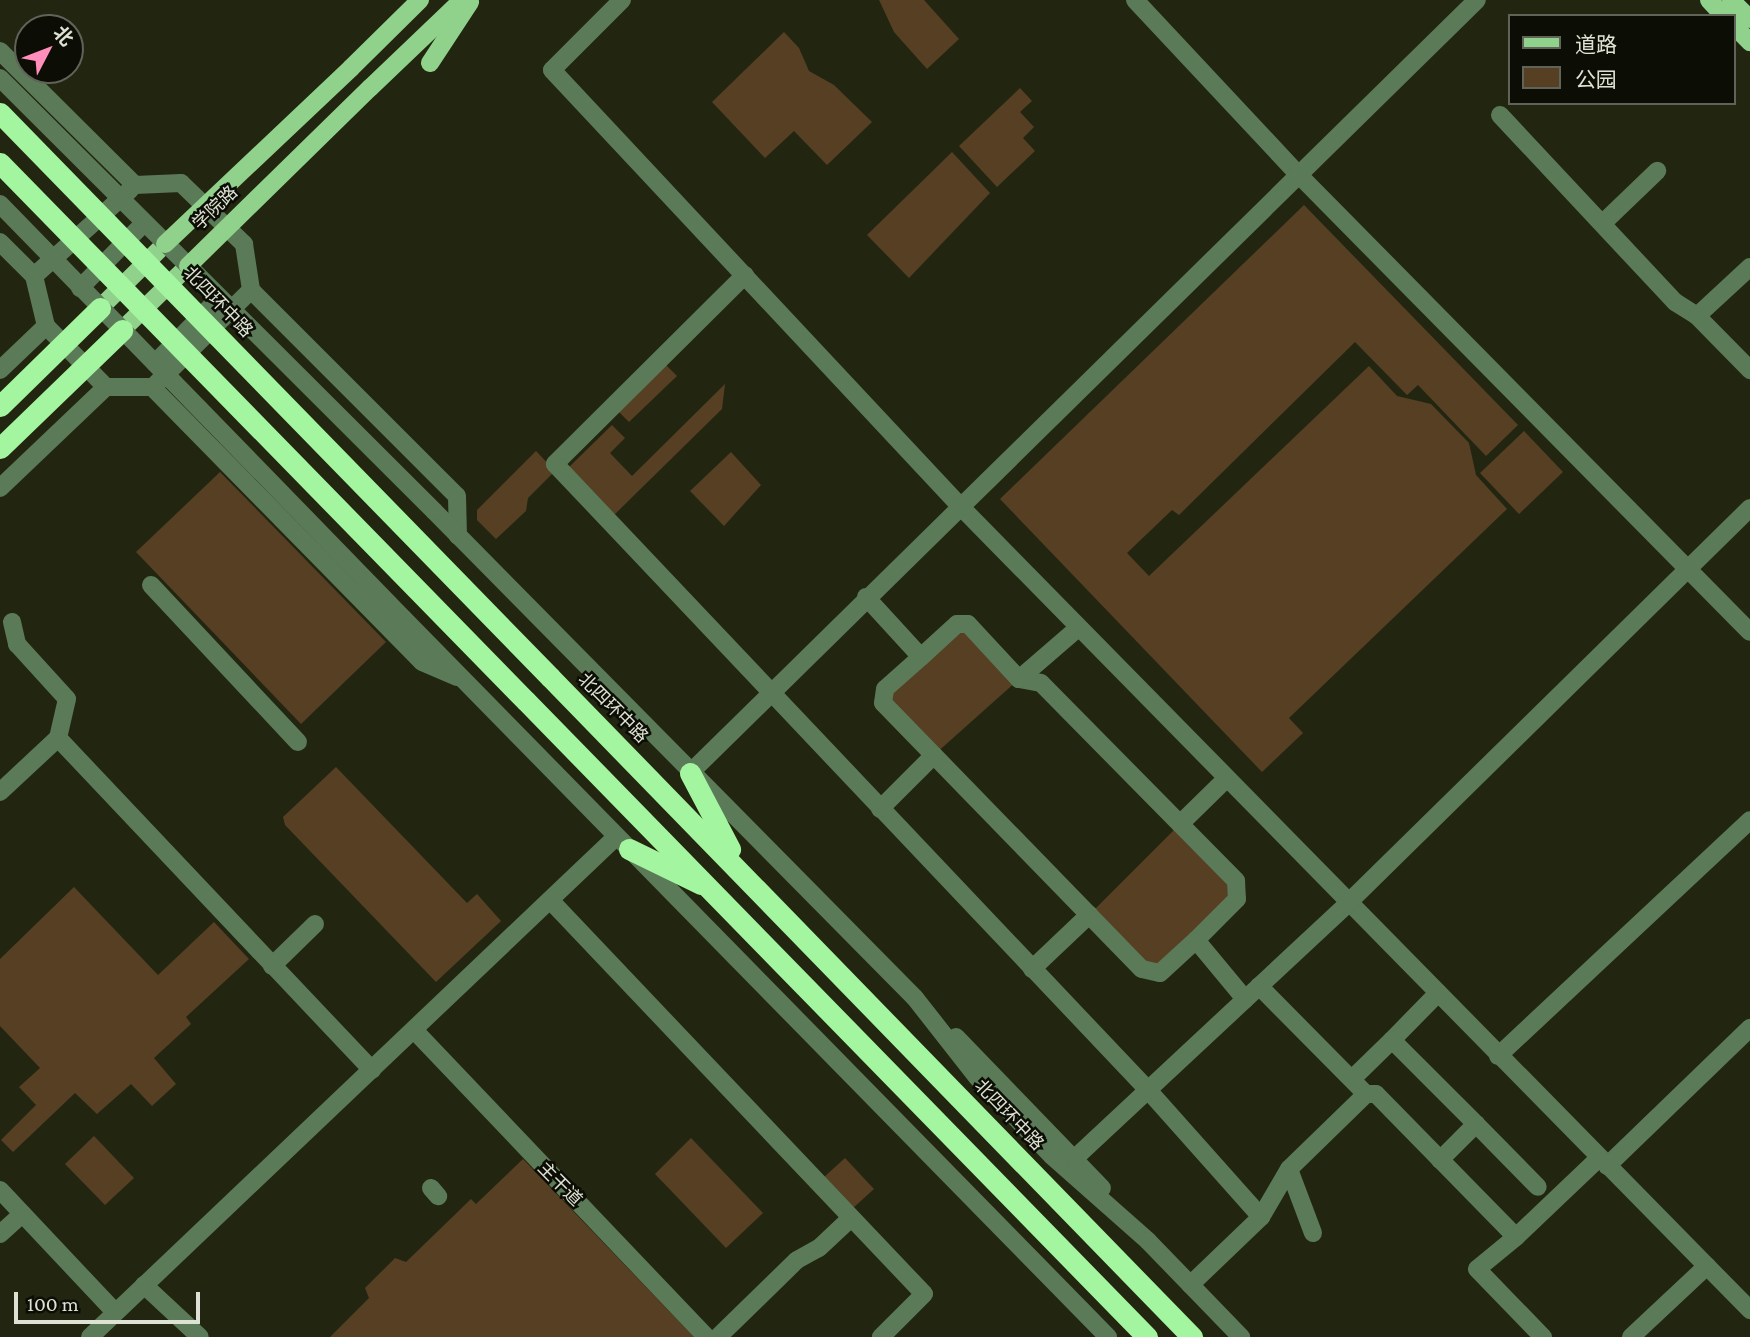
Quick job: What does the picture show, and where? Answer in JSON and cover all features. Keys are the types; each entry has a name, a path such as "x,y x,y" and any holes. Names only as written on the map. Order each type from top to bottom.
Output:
{"highway":[{"name":"北四环中路","path":"0,114 741,869 1192,1337"},
{"path":"0,163 526,701 716,891 1147,1337"},
{"name":"学院路","path":"0,407 100,308"},
{"name":"学院路","path":"0,448 122,330"},
{"path":"690,773 741,869"},
{"path":"622,843 716,891"}],"main road":[{"name":"学院路","path":"100,308 420,0"},
{"name":"学院路","path":"122,330 463,0"},
{"path":"430,63 471,0"},
{"path":"1709,0 1722,14"},
{"path":"1731,0 1750,19"},
{"path":"1736,28 1750,42"}],"street":[{"path":"622,0 552,70 959,505 1347,904 1750,1310"},
{"path":"1135,0 1298,174 1750,632"},
{"path":"690,773 959,505 1477,0"},
{"path":"0,51 135,185"},
{"name":"北四环中路","path":"0,79 434,511 690,773 1075,1158 1148,1241 1241,1337"},
{"path":"1500,116 1604,222 1675,302 1697,316 1750,370"},
{"path":"1604,222 1657,171"},
{"path":"34,276 135,185 181,183 244,244 251,290 457,496 458,536"},
{"path":"0,204 1108,1337"},
{"path":"80,288 144,223"},
{"path":"0,242 34,276 46,326 106,387"},
{"path":"1697,316 1750,267"},
{"path":"745,275 555,464 769,693 1148,1090 1261,1217"},
{"path":"0,488 106,387 152,387 251,290"},
{"path":"155,363 219,298"},
{"path":"0,370 46,326"},
{"path":"152,387 422,662 465,680"},
{"path":"1075,1158 1347,904 1750,508"},
{"path":"151,586 298,742"},
{"path":"866,597 921,657"},
{"path":"0,792 58,738 67,699 17,644 12,622"},
{"path":"957,624 968,624 1019,679 1041,682 1236,881 1237,899 1160,973 1142,969 883,703 885,689 957,624"},
{"path":"1019,679 1079,628"},
{"path":"58,738 372,1070"},
{"path":"880,809 934,755"},
{"path":"1180,824 1226,779"},
{"path":"1498,1056 1750,820"},
{"path":"90,1337 550,900 622,843"},
{"path":"550,900 924,1294 881,1337"},
{"path":"1032,969 1089,915"},
{"path":"272,966 315,925"},
{"path":"1196,940 1245,999"},
{"path":"1259,986 1366,1094"},
{"path":"1352,1079 1438,993"},
{"name":"北四环中路","path":"915,998 977,1077 1052,1156 1148,1241"},
{"path":"1543,1337 1477,1269 1603,1162 1750,1028"},
{"name":"主干道","path":"414,1030 706,1337"},
{"path":"1392,1040 1538,1187"},
{"path":"1190,1285 1261,1217 1289,1169 1366,1094 1376,1094 1516,1237"},
{"path":"1440,1160 1476,1124"},
{"path":"1289,1169 1313,1233"},
{"path":"0,1190 115,1312"},
{"path":"0,1234 22,1214"},
{"path":"718,1337 797,1260 819,1248 851,1218"},
{"path":"741,1309 790,1262"},
{"path":"1631,1337 1707,1266"},
{"path":"144,1285 200,1337"}],"green space":[{"path":"879,0 924,0 959,39 927,69 894,32"},
{"path":"784,32 799,48 809,71 834,85 872,122 827,165 794,131 765,158 712,102"},
{"path":"1020,88 1032,101 1020,112 1034,127 1023,138 1035,151 997,187 959,146"},
{"path":"952,152 990,193 909,278 867,235"},
{"path":"1304,205 1518,425 1486,456 1418,385 1407,395 1355,342 1179,515 1172,510 1127,553 1149,576 1369,366 1397,396 1431,404 1469,443 1476,475 1507,509 1289,718 1303,733 1262,772 1000,499"},
{"path":"666,365 677,376 629,422 618,411"},
{"path":"725,384 722,409 612,517 566,470 612,425 625,438 610,453 632,476"},
{"path":"1524,431 1563,472 1519,514 1480,473"},
{"path":"536,451 555,471 528,498 526,511 496,539 477,520 477,510"},
{"path":"731,452 761,485 724,526 690,491"},
{"path":"220,472 386,642 301,724 136,552"},
{"path":"957,624 1019,679 934,755 883,703"},
{"path":"336,767 467,903 477,894 501,921 436,982 285,825 283,817"},
{"path":"1180,824 1236,881 1237,899 1160,973 1089,915"},
{"path":"74,887 158,975 214,922 249,959 186,1017 191,1024 154,1058 176,1084 152,1106 131,1084 97,1114 75,1093 13,1152 1,1140 36,1105 19,1087 40,1068 0,1026 0,959"},
{"path":"94,1136 134,1178 105,1205 65,1164"},
{"path":"691,1138 763,1213 726,1248 655,1174"},
{"path":"845,1158 874,1189 852,1209 823,1178"},
{"path":"523,1159 694,1337 330,1337 369,1298 365,1288 395,1258 406,1262 471,1199 476,1204"}]}
